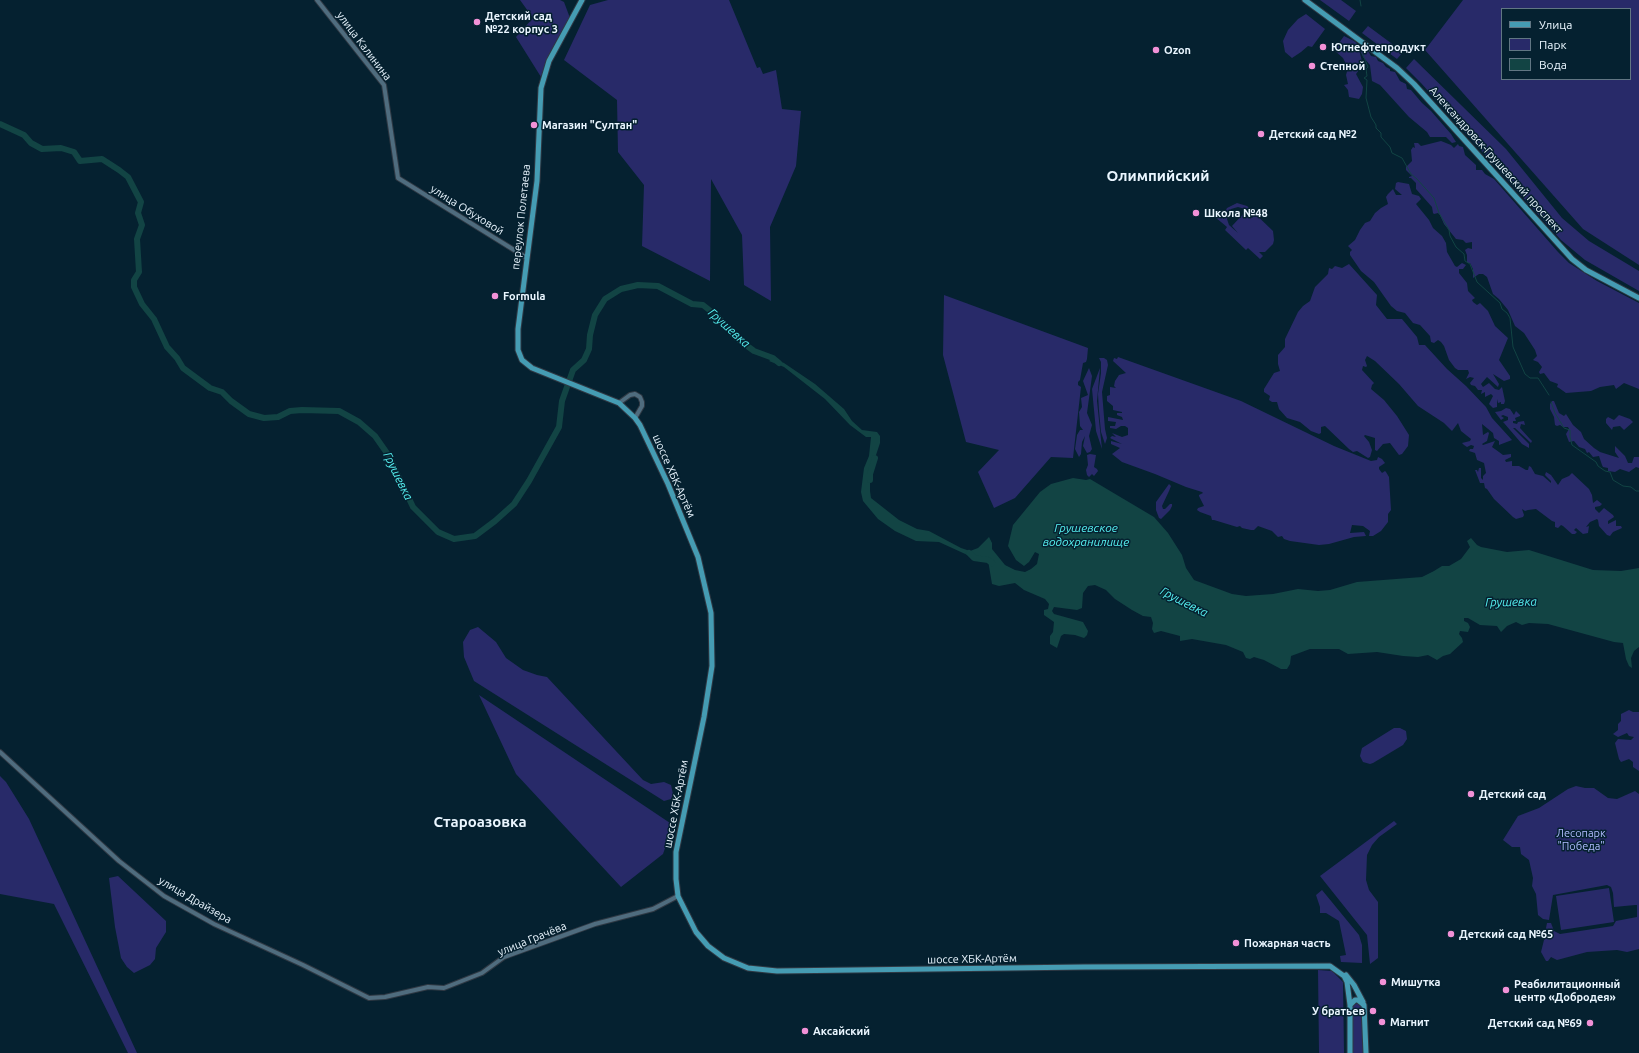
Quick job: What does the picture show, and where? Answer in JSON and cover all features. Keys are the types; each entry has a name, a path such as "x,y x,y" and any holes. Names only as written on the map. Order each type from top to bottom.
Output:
{"main road":[{"name":"переулок Полетаева","path":"520,356 518,350 518,329 537,181 540,88 549,61 582,0"},
{"name":"Александровск-Грушевский проспект","path":"1305,0 1397,68 1414,84 1572,258 1586,270 1639,298"},
{"name":"шоссе ХБК-Артём","path":"520,356 526,364 532,368 619,404 635,418 640,425 668,484 698,557 711,613 712,666 704,717 676,852 676,879 678,896 696,932 708,946 724,958 748,968 777,971 1084,967 1330,966"},
{"path":"1330,966 1344,976 1347,982 1350,1005 1350,1053"},
{"path":"1330,966 1339,970 1350,980 1364,1005 1366,1053"},
{"path":"1350,1005 1355,1000 1358,1000 1364,1005"}],"street":[{"name":"улица Калинина","path":"317,0 384,85 398,178"},
{"name":"улица Обуховой","path":"398,178 527,258"},
{"path":"619,404 630,394 635,394 640,397 642,406 635,418"},
{"name":"улица Драйзера","path":"0,752 119,861 164,896 214,924 303,964 369,998"},
{"name":"улица Грачёва","path":"369,998 385,997 428,987 444,988 482,973 504,958 595,924 653,909 678,896"}],"green space":[{"path":"520,0 560,0 564,2 570,18 547,62 541,77 516,37 533,18"},
{"path":"608,0 729,0 757,68 760,67 763,74 776,70 782,109 801,111 796,166 770,227 771,301 744,285 742,235 711,179 710,281 642,246 644,185 618,152 617,100 564,60 590,5"},
{"path":"1320,0 1341,0 1356,11 1349,21"},
{"path":"1463,0 1639,0 1639,265 1583,229 1425,50"},
{"path":"1306,14 1325,29 1312,47 1308,46 1292,58 1285,52 1283,41 1288,30 1298,19"},
{"path":"1368,26 1403,52 1397,59 1362,33"},
{"path":"1344,36 1360,46 1359,50 1362,61 1358,65 1359,70 1356,74 1363,87 1362,94 1359,99 1349,97 1348,90 1344,85 1348,84 1346,75 1348,68 1343,58 1334,50"},
{"path":"1361,47 1368,51 1371,56 1376,57 1378,61 1390,69 1390,71 1395,72 1400,81 1406,84 1407,89 1411,90 1431,111 1456,142 1452,143 1446,137 1430,137 1427,132 1409,117 1380,85 1372,81 1370,65 1363,57 1360,50"},
{"path":"1414,59 1506,149 1562,218 1589,241 1639,271 1639,291 1585,260 1561,240 1406,68"},
{"path":"1441,141 1451,145 1454,148 1458,144 1459,146 1463,147 1465,155 1476,165 1476,170 1482,170 1485,174 1494,179 1569,263 1597,281 1639,303 1639,389 1624,383 1616,389 1614,385 1600,387 1591,391 1566,393 1557,387 1558,384 1550,381 1544,373 1540,374 1539,372 1542,367 1538,362 1533,360 1537,356 1535,350 1524,333 1515,326 1508,310 1493,294 1487,277 1483,274 1479,274 1473,278 1473,269 1470,263 1467,263 1467,255 1465,250 1468,248 1472,249 1472,242 1466,243 1463,240 1456,239 1444,224 1440,215 1438,213 1433,213 1432,207 1416,189 1416,183 1409,178 1412,176 1406,170 1406,167 1412,161 1411,150 1413,147 1415,148 1414,143 1418,143 1421,146"},
{"path":"1396,183 1409,184 1412,194 1419,196 1421,199 1416,204 1429,220 1433,228 1442,236 1446,243 1447,252 1455,266 1457,267 1462,263 1466,265 1463,269 1459,269 1459,273 1467,283 1468,291 1475,298 1472,300 1473,302 1477,305 1480,303 1488,311 1495,326 1508,338 1499,360 1510,376 1510,379 1504,381 1493,374 1499,384 1498,387 1487,377 1481,384 1483,387 1489,383 1495,389 1499,390 1502,387 1505,401 1504,404 1501,404 1501,402 1498,403 1497,399 1497,407 1493,408 1489,404 1493,396 1491,394 1485,397 1485,392 1481,394 1482,390 1478,390 1475,386 1471,385 1470,383 1474,378 1470,377 1466,379 1469,373 1468,370 1458,370 1455,368 1449,360 1441,342 1438,340 1434,343 1431,342 1430,336 1420,325 1413,323 1405,313 1397,311 1391,306 1374,282 1361,271 1350,255 1352,250 1348,246 1355,240 1365,223 1370,221 1375,213 1388,204 1386,197 1388,194 1393,189 1396,195 1402,195 1395,189"},
{"path":"1237,203 1247,206 1273,231 1273,244 1265,252 1259,252 1263,256 1260,259 1248,248 1246,250 1225,230 1227,227 1215,217 1217,214 1224,219 1224,214 1227,208","holes":["1238,207 1245,209 1253,217 1252,218 1245,212 1232,226 1238,233 1229,225 1227,219 1231,209"]},
{"path":"1349,264 1377,295 1376,305 1387,319 1402,319 1417,337 1419,345 1425,345 1447,369 1466,386 1486,407 1492,418 1512,440 1499,445 1499,441 1494,438 1493,433 1482,424 1483,435 1488,432 1489,433 1487,441 1482,444 1483,445 1495,441 1492,447 1503,455 1511,454 1511,457 1505,460 1506,462 1512,461 1512,466 1519,466 1526,470 1528,470 1529,466 1535,474 1543,476 1551,483 1545,475 1546,472 1551,475 1558,485 1562,479 1572,473 1589,489 1592,495 1593,503 1597,500 1602,504 1595,507 1595,509 1599,513 1604,508 1613,515 1614,517 1608,521 1608,524 1616,520 1616,526 1621,526 1622,528 1613,532 1610,536 1607,535 1599,526 1597,519 1590,522 1586,527 1589,526 1588,533 1583,534 1576,528 1574,530 1577,532 1572,534 1561,525 1558,528 1555,527 1555,522 1536,509 1525,511 1522,509 1524,515 1523,517 1516,519 1513,517 1494,499 1485,488 1484,483 1480,483 1475,470 1478,472 1479,468 1481,468 1481,478 1483,480 1483,476 1486,473 1484,463 1477,460 1475,453 1469,451 1470,449 1473,449 1474,446 1471,445 1467,447 1462,443 1470,441 1471,439 1461,431 1458,423 1452,431 1444,423 1418,406 1399,384 1375,361 1367,356 1365,360 1367,366 1363,366 1362,370 1374,383 1371,389 1384,400 1397,416 1409,435 1408,446 1402,454 1399,455 1390,443 1383,444 1377,451 1375,450 1375,438 1365,435 1364,436 1369,442 1372,450 1370,457 1368,458 1357,451 1353,452 1325,426 1321,427 1321,433 1319,434 1311,431 1300,422 1287,418 1279,409 1277,402 1272,402 1269,400 1270,396 1264,392 1264,389 1274,373 1280,371 1278,355 1285,347 1285,339 1298,312 1310,301 1315,287 1328,274 1329,268 1332,269 1335,266 1342,268"},
{"path":"944,295 1088,348 1087,359 1086,362 1083,363 1080,380 1078,382 1078,385 1081,387 1073,458 1051,457 1015,498 994,508 978,472 999,450 966,442 943,355"},
{"path":"1118,357 1241,401 1334,446 1371,461 1377,460 1378,457 1382,459 1385,463 1379,467 1379,469 1382,473 1385,471 1389,477 1391,510 1388,514 1388,522 1381,531 1373,536 1369,536 1370,531 1363,526 1352,525 1350,533 1364,532 1366,536 1354,537 1329,544 1319,545 1290,541 1284,539 1282,536 1278,537 1272,531 1258,526 1254,530 1251,530 1212,520 1211,516 1197,510 1198,508 1204,506 1199,496 1203,493 1202,492 1122,462 1112,454 1120,448 1111,444 1111,441 1122,444 1110,438 1112,436 1116,437 1112,433 1122,437 1128,435 1128,428 1121,426 1116,429 1110,428 1110,426 1115,426 1116,422 1108,421 1108,417 1123,420 1122,417 1117,415 1117,413 1122,412 1113,410 1113,406 1107,401 1107,396 1110,395 1110,387 1116,388 1114,386 1115,381 1119,375 1126,373 1113,361 1114,358 1117,359"},
{"path":"1099,358 1104,358 1107,360 1108,365 1102,392 1107,438 1105,444 1101,432 1099,411 1098,394 1101,362"},
{"path":"1089,368 1092,376 1087,413 1092,425 1089,436 1092,449 1087,453 1083,446 1085,436 1082,442 1081,454 1079,457 1075,449 1077,435 1080,430 1083,430 1080,426 1079,412 1082,407 1081,398 1088,395 1083,381"},
{"path":"1100,368 1097,401 1102,449 1096,431 1092,389"},
{"path":"1554,401 1559,413 1564,416 1566,414 1573,425 1581,432 1584,439 1594,448 1600,452 1619,458 1615,452 1615,446 1625,456 1628,463 1632,463 1634,457 1639,457 1639,468 1636,467 1629,472 1620,469 1615,472 1608,471 1608,468 1603,467 1599,456 1593,457 1589,452 1587,453 1585,449 1579,447 1574,441 1569,442 1566,434 1569,429 1568,427 1555,425 1554,417 1550,409 1550,404"},
{"path":"1506,408 1510,409 1514,415 1516,411 1520,415 1515,418 1516,421 1513,421 1513,423 1517,424 1518,422 1524,421 1525,425 1521,424 1520,428 1532,441 1531,443 1515,428 1513,428 1529,444 1529,448 1522,444 1503,422 1508,420 1508,417 1503,415 1501,416 1504,418 1501,420 1495,412"},
{"path":"1619,415 1630,419 1633,422 1624,430 1620,426 1613,427 1612,430 1606,423 1606,419 1608,417 1614,420"},
{"path":"1087,455 1096,455 1094,467 1098,471 1094,476 1092,474 1089,477 1086,470 1088,465"},
{"path":"1169,484 1171,486 1162,506 1163,509 1165,509 1170,504 1172,504 1172,506 1161,519 1159,518 1156,510 1156,502"},
{"path":"478,627 496,642 506,658 523,670 547,677 643,780 651,784 664,782 671,785 673,794 671,799 664,801 474,681 464,657 463,642 470,630"},
{"path":"479,695 673,825 663,854 621,887 516,774"},
{"path":"1629,710 1639,712 1639,771 1633,767 1633,762 1629,759 1621,762 1615,743 1618,739 1631,740 1634,737 1629,736 1627,733 1618,737 1613,734 1618,730 1618,724 1621,721 1621,714"},
{"path":"1394,728 1400,728 1406,731 1407,739 1403,745 1373,763 1370,764 1363,762 1360,756 1362,748"},
{"path":"0,776 6,782 29,819 137,1053 128,1053 54,904 0,894"},
{"name":"Лесопарк \"Победа\"","path":"1576,786 1594,788 1608,798 1617,799 1635,791 1639,794 1639,949 1627,952 1617,950 1587,952 1557,960 1551,957 1548,961 1546,961 1541,952 1544,940 1547,937 1545,933 1547,923 1551,923 1554,931 1560,934 1613,926 1616,921 1637,917 1637,905 1614,907 1613,893 1611,887 1607,885 1553,895 1549,920 1543,919 1538,915 1536,894 1532,886 1533,878 1529,860 1521,854 1520,847 1512,847 1503,840 1518,816 1539,808 1568,789"},
{"path":"1394,821 1397,824 1379,837 1372,845 1367,855 1366,880 1369,890 1378,902 1378,958 1370,964 1367,935 1320,876"},
{"path":"118,876 166,921 166,932 156,948 155,959 150,965 134,973 127,967 121,958 115,927 109,878"},
{"path":"1609,888 1614,922 1561,930 1556,896"},
{"path":"1322,890 1359,935 1362,945 1362,963 1341,962 1340,956 1346,955 1339,921 1326,913 1320,913 1320,907 1316,895"},
{"path":"1318,970 1332,971 1343,982 1344,1053 1319,1053"},
{"path":"1357,1003 1361,1004 1364,1053 1353,1053 1353,1006"}],"water":[{"name":"Грушевское водохранилище","path":"773,358 784,363 815,384 844,409 852,421 862,430 877,432 880,436 880,443 870,473 871,498 899,520 917,529 929,531 961,548 970,551 978,548 989,537 992,543 992,549 1005,565 1015,570 1025,572 1031,569 1037,564 1039,554 1035,552 1029,562 1024,566 1016,560 1008,546 1013,525 1040,492 1051,484 1073,478 1086,480 1090,479 1154,517 1168,533 1182,555 1186,568 1194,580 1232,594 1246,596 1273,594 1298,589 1318,591 1330,590 1357,582 1422,577 1442,566 1449,566 1461,559 1470,547 1467,541 1471,538 1481,547 1507,552 1529,550 1593,570 1621,571 1639,568 1639,647 1634,651 1631,658 1632,668 1629,666 1626,659 1623,643 1614,642 1548,624 1529,623 1522,625 1516,622 1507,626 1501,632 1497,626 1480,625 1468,618 1464,618 1464,621 1468,623 1470,627 1468,632 1460,631 1459,634 1463,642 1450,654 1437,660 1428,655 1418,657 1377,652 1348,654 1339,649 1310,649 1291,656 1290,664 1287,669 1281,669 1264,660 1254,657 1250,659 1246,658 1243,652 1226,645 1192,639 1180,641 1180,636 1161,631 1154,633 1152,629 1153,623 1151,617 1143,616 1132,610 1115,599 1106,590 1095,585 1088,586 1083,593 1082,608 1077,610 1054,607 1052,611 1054,614 1083,622 1088,631 1084,638 1064,634 1061,636 1057,648 1050,644 1050,636 1053,632 1054,622 1044,615 1044,610 1048,609 1049,604 1045,599 1024,590 1015,583 999,586 992,584 988,560 974,558 939,542 916,541 895,531 878,519 863,501 861,492 864,468 869,456 871,437 866,437 850,425 825,399 784,367 769,361"}],"waterway":[{"path":"1360,0 1361,6"},
{"path":"1363,47 1363,55 1368,67 1366,69 1367,76 1364,78 1367,80 1366,98 1371,117 1376,125 1376,128 1381,133 1381,137 1390,147 1392,153 1402,158 1411,174 1434,198 1439,213 1449,230 1450,236 1456,247 1464,254 1465,261 1470,264 1477,282 1500,303 1502,309 1510,318 1513,347 1525,374 1530,378 1538,378 1549,395"},
{"name":"Грушевка","path":"0,124 24,135 31,143 42,149 61,148 74,152 80,161 102,159 128,177 141,202 138,213 142,225 137,239 139,272 134,280 134,287 142,304 154,319 167,347 177,358 183,368 210,388 222,392 231,401 249,414 264,418 278,417 290,411 339,411 359,422 375,436 389,456 413,507 438,532 454,539 475,536 514,504 529,481 559,427 562,401 573,370 584,360 589,349 590,335 595,315 605,299 621,289 638,285 658,286 692,304 703,305 718,317 734,336 754,351 773,358 779,363"},
{"path":"1551,402 1555,413 1564,428 1570,430 1572,445 1596,462 1598,466 1605,471 1610,472 1613,480 1623,486 1631,487 1636,491 1639,491"},
{"name":"Грушевка","path":"870,480 870,474 875,458"},
{"name":"Грушевка","path":"969,553 974,558 988,560 992,563"}],"place":[{"name":"Детский сад №22 корпус 3","path":"477,22"},
{"name":"Югнефтепродукт","path":"1323,47"},
{"name":"Ozon","path":"1156,50"},
{"name":"Степной","path":"1312,66"},
{"name":"Магазин \"Султан\"","path":"534,125"},
{"name":"Детский сад №2","path":"1261,134"},
{"name":"Школа №48","path":"1196,213"},
{"name":"Formula","path":"495,296"},
{"name":"Детский сад","path":"1471,794"},
{"name":"Детский сад №65","path":"1451,934"},
{"name":"Пожарная часть","path":"1236,943"},
{"name":"Мишутка","path":"1383,982"},
{"name":"Реабилитационный центр «Добродея»","path":"1506,990"},
{"name":"У братьев","path":"1373,1011"},
{"name":"Магнит","path":"1382,1022"},
{"name":"Детский сад №69","path":"1590,1023"},
{"name":"Аксайский","path":"805,1031"}],"district":[{"name":"Олимпийский","path":"1158,176"},
{"name":"Староазовка","path":"480,822"}]}
